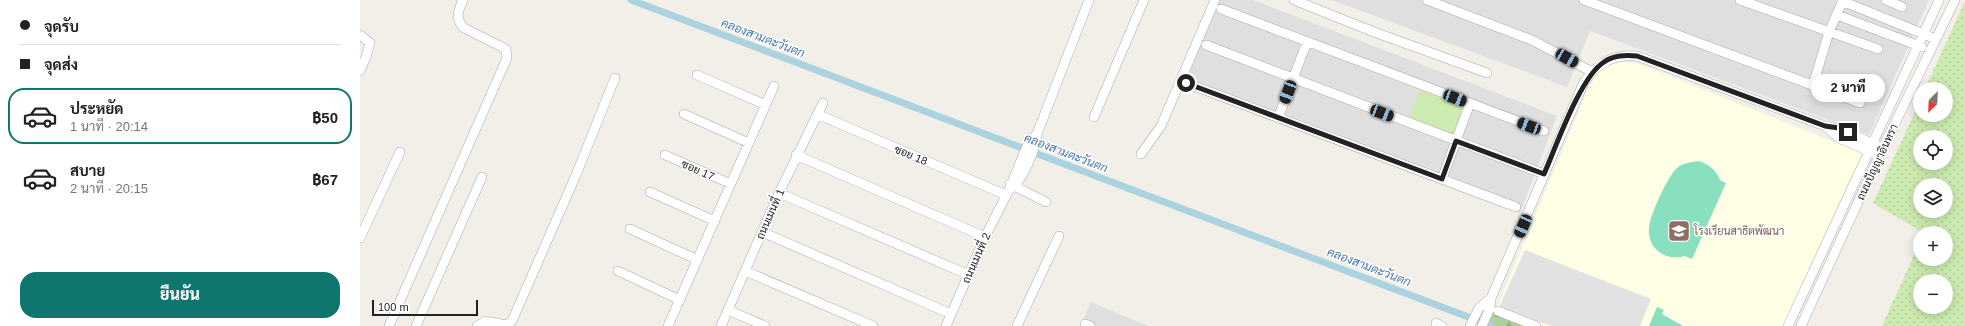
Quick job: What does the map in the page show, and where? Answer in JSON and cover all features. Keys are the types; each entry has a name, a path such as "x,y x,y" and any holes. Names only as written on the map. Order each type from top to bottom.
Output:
{"street":[{"path":"389,326 507,58 506,49 464,28 460,24 457,14 463,0"},
{"name":"ถนนเมนที่ 2","path":"946,326 985,237 1010,189 1018,184 1024,162 1037,134 1089,0"},
{"path":"1094,117 1144,0"},
{"path":"1141,154 1161,126 1215,0"},
{"path":"1294,0 1374,32 1487,73"},
{"path":"1427,0 1538,42 1592,72"},
{"path":"1584,0 1860,103"},
{"path":"1740,0 1878,49"},
{"path":"1886,0 1902,7"},
{"name":"ถนนปัญญาอินทรา","path":"1788,326 1939,0"},
{"name":"ถนนปัญญาอินทรา","path":"1801,326 1881,152 1955,0"},
{"path":"1813,85 1829,32 1842,1 1936,39"},
{"path":"1221,9 1544,131"},
{"path":"1837,15 1931,50"},
{"path":"360,35 370,43 360,71"},
{"path":"1278,118 1307,42"},
{"path":"1206,45 1544,174"},
{"path":"1470,326 1479,308 1491,298 1584,82 1603,62 1611,58 1626,55 1637,56 1825,126 1839,128 1881,152"},
{"path":"697,75 766,105"},
{"path":"477,326 486,321 506,325 512,321 576,175 615,78"},
{"path":"1186,83 1516,207"},
{"path":"668,326 774,86"},
{"name":"ถนนเมนที่ 1","path":"721,326 796,155 823,103"},
{"path":"1442,179 1470,104"},
{"path":"684,114 749,143"},
{"name":"ซอย 18","path":"817,114 1046,202"},
{"path":"360,238 400,152"},
{"name":"ซอย 17","path":"664,155 731,184"},
{"path":"796,155 985,237"},
{"path":"416,326 482,177"},
{"path":"650,192 715,221"},
{"path":"779,193 969,275"},
{"path":"630,229 698,260"},
{"path":"762,232 951,314"},
{"path":"1017,326 1059,236"},
{"path":"618,271 680,300"},
{"path":"745,271 873,326"},
{"path":"1491,298 1494,311"},
{"path":"728,310 765,326"},
{"path":"1482,326 1494,311"},
{"path":"1494,311 1536,326"}],"shaded area":[{"path":"1218,0 1253,0 1557,116 1520,213 1183,85"},
{"path":"1332,0 1929,0 1869,135 1590,31 1567,87"},
{"name":"โรงเรียนสาธิตพัฒนา","path":"1618,62 1637,63 1864,154 1787,326 1546,326 1497,308 1588,89 1601,69"},
{"path":"1525,250 1651,299 1640,326 1551,326 1499,307"},
{"path":"1091,302 1148,326 1080,326"}],"green space":[{"path":"1965,1 1965,326 1882,326 1913,257 1913,266 1953,266 1953,226 1913,227 1873,203 1913,116 1913,122 1953,122 1953,82 1928,82"},
{"path":"1420,90 1463,106 1453,135 1409,118"},
{"path":"1699,161 1712,168 1717,173 1720,180 1726,183 1692,259 1685,256 1672,257 1665,255 1655,248 1651,242 1649,228 1652,215 1664,188 1676,169 1684,164"},
{"path":"1657,307 1664,310 1662,314 1683,326 1649,326"},
{"path":"1490,310 1528,326 1482,326"}],"waterway":[{"name":"คลองสามตะวันตก","path":"631,0 1492,326"}],"place":[{"name":"โรงเรียนสาธิตพัฒนา","path":"1679,231"}],"route":[{"path":"1186,83 1442,179 1456,141 1544,174 1584,82 1603,62 1611,58 1626,55 1637,56 1825,126 1839,128 1848,132"}]}
